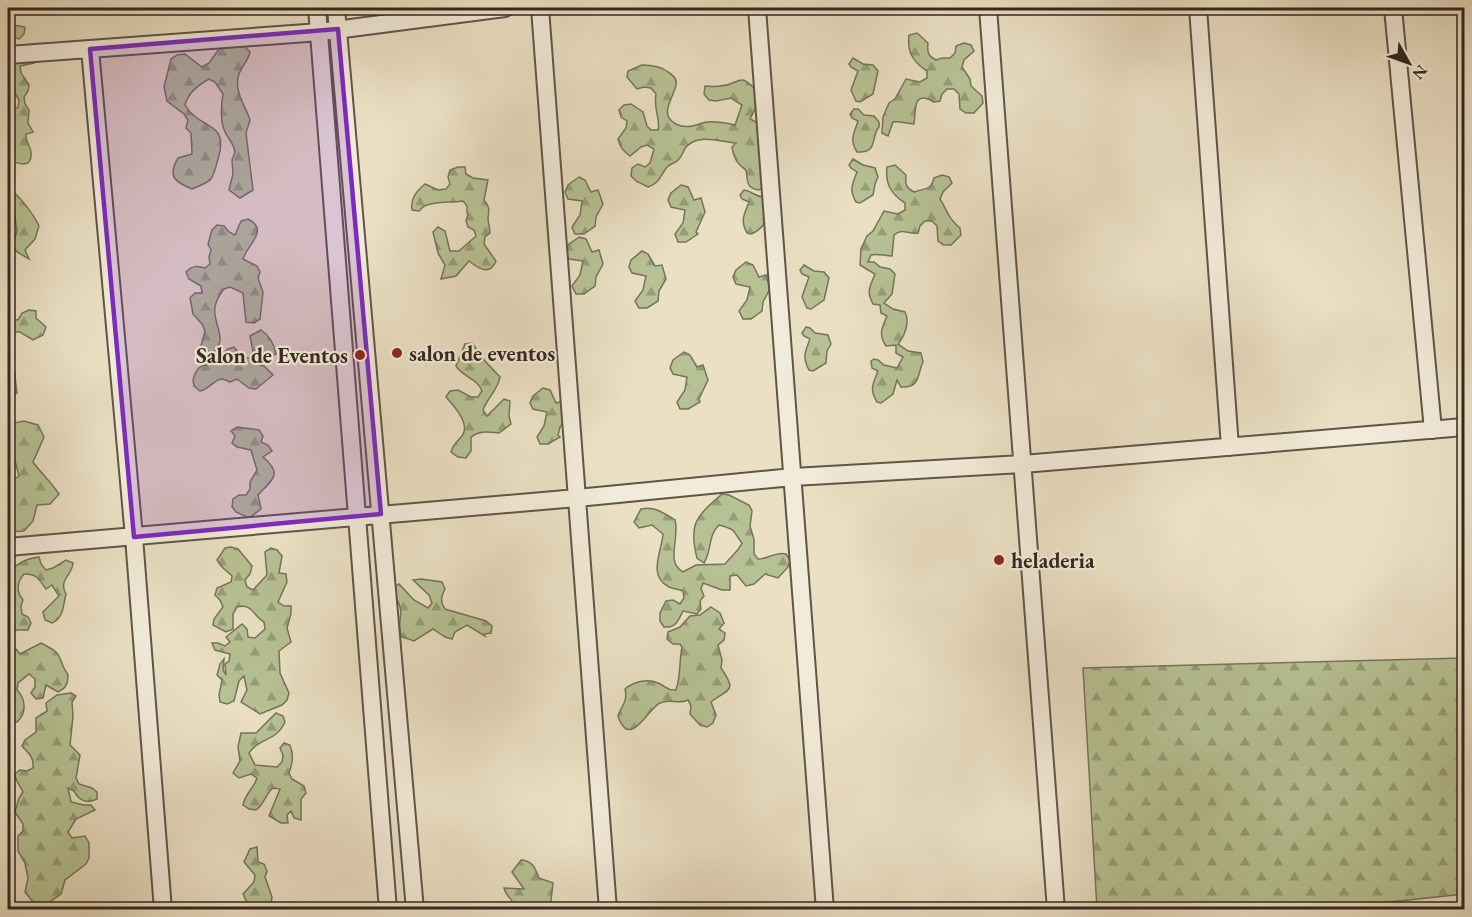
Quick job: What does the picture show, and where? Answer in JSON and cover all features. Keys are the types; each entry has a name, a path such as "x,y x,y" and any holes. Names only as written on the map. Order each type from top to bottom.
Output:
{"street":[{"path":"317,8 388,909"},
{"path":"336,8 415,909"},
{"path":"8,55 320,32 505,8"},
{"path":"540,8 608,909"},
{"path":"757,8 825,909"},
{"path":"988,8 1056,909"},
{"path":"1198,8 1230,447"},
{"path":"1393,8 1433,430"},
{"path":"90,49 134,537 163,909"},
{"path":"8,547 793,477 1023,464 1464,427"}],"highlighted area":[{"path":"338,29 381,514 134,537 90,49"}],"green space":[{"path":"8,24 25,27 24,34 19,39 8,35"},
{"path":"917,33 928,43 929,53 936,60 950,58 955,53 956,46 964,43 971,45 974,51 964,60 962,67 970,79 971,86 982,96 983,103 974,113 966,113 960,109 959,94 954,89 947,89 940,101 934,102 922,98 919,100 916,103 914,124 893,122 888,136 882,133 883,117 889,103 895,99 906,79 920,82 927,78 927,71 915,60 909,47 909,35"},
{"path":"222,45 245,47 250,52 237,84 250,120 246,133 253,190 240,198 229,190 235,152 223,125 221,109 223,94 215,82 209,79 194,90 185,105 198,119 212,127 220,138 221,147 214,172 211,179 192,189 177,181 173,174 178,158 192,154 191,133 186,128 188,120 167,101 164,87 171,59 185,54 202,67 209,63"},
{"path":"36,57 34,63 20,66 21,73 29,85 24,97 29,110 28,123 33,132 26,134 31,158 23,164 8,158 8,111 11,112 18,107 19,100 8,81 8,63"},
{"path":"853,58 863,64 873,65 878,71 873,94 860,102 856,101 851,90 858,71 849,64"},
{"path":"642,65 662,68 675,78 675,89 668,114 670,119 680,126 688,127 707,122 735,125 742,105 731,98 709,100 704,94 705,86 727,85 739,80 751,85 757,91 757,105 750,119 760,124 765,186 759,190 750,186 746,170 733,154 732,147 736,143 710,139 691,143 678,160 667,167 652,185 648,187 636,181 631,176 632,168 638,164 645,167 650,163 654,149 647,145 630,156 624,151 618,139 626,128 627,121 621,117 619,110 624,105 631,104 643,112 647,126 651,130 658,130 656,94 651,88 637,89 627,77 628,71"},
{"path":"854,109 858,109 864,115 874,116 879,122 872,146 867,151 857,152 853,144 858,121 850,114"},
{"path":"853,159 875,168 878,177 873,195 860,203 856,202 852,191 857,172 849,165"},
{"path":"895,165 906,175 907,185 914,192 929,187 934,178 942,175 949,177 952,183 940,199 960,228 961,235 951,245 944,245 938,241 937,226 932,221 925,221 918,233 903,231 894,235 892,256 871,255 868,262 874,262 880,267 890,269 895,274 892,294 884,303 893,309 905,312 906,328 898,344 908,351 921,353 923,362 915,383 901,387 897,380 893,394 881,403 877,402 873,394 878,371 872,368 871,361 878,360 884,365 897,368 903,357 896,353 896,345 886,346 882,338 887,316 881,313 880,305 873,304 870,296 875,274 860,265 861,249 884,211 898,214 905,210 905,203 893,192 887,179 887,167"},
{"path":"465,167 466,174 473,178 488,180 484,200 489,209 490,233 485,237 484,244 496,261 494,266 484,270 469,261 456,276 441,279 445,265 438,253 433,232 438,227 445,231 450,251 459,251 476,236 466,221 467,206 463,201 438,203 424,206 419,211 412,210 412,202 417,192 425,184 438,190 446,189 450,184 448,177 450,170"},
{"path":"579,177 585,180 591,192 598,190 603,204 596,217 595,226 584,234 575,234 572,227 580,215 582,201 568,199 565,192 568,185"},
{"path":"681,185 688,187 694,200 701,198 705,212 696,232 698,234 686,242 678,242 675,234 683,223 685,210 671,207 668,200 671,193"},
{"path":"8,189 25,205 39,226 35,239 25,250 29,259 17,252 12,245 17,232 14,211 8,216"},
{"path":"744,190 764,197 764,224 751,234 747,233 744,224 749,202 742,199 740,195"},
{"path":"248,219 254,223 257,233 243,259 257,266 260,272 258,278 263,292 260,319 254,323 246,322 243,293 230,287 224,289 215,307 220,343 212,353 206,352 201,346 205,331 193,314 190,298 195,293 202,293 201,286 189,279 186,272 192,267 205,268 210,264 211,250 208,244 212,230 217,225 224,226 235,235 241,221"},
{"path":"579,237 586,239 592,252 599,250 603,264 596,277 595,286 584,294 576,294 572,286 580,275 583,261 569,259 566,252 568,245"},
{"path":"642,251 648,254 655,266 662,265 666,279 659,291 658,301 647,308 639,308 635,301 643,290 646,276 632,273 629,267 631,260"},
{"path":"746,262 753,265 759,277 766,275 770,289 763,302 762,311 751,319 743,319 739,311 747,300 750,287 736,284 733,277 736,270"},
{"path":"804,265 814,271 824,272 829,278 824,300 811,309 807,308 802,297 809,277 802,274 800,270"},
{"path":"29,310 36,311 36,318 46,327 43,335 33,340 20,332 12,332 8,349 8,322 11,319 18,320 22,313"},
{"path":"806,327 815,333 828,335 831,344 827,351 826,363 813,371 809,370 805,358 810,339 802,333"},
{"path":"261,330 271,340 276,354 262,359 259,365 264,366 273,375 256,389 249,388 237,379 230,382 221,379 200,391 194,386 193,380 198,368 224,361 223,353 228,349 234,347 243,358 250,358 253,351 250,336"},
{"path":"472,343 500,377 483,410 487,416 504,399 510,401 511,424 499,433 481,432 471,437 471,451 466,458 458,457 451,452 462,436 464,426 460,415 446,397 450,391 458,390 471,397 478,397 482,391 477,383 456,366 465,344"},
{"path":"8,352 14,368 17,393 8,398"},
{"path":"684,352 690,355 697,367 703,365 708,380 699,399 700,402 688,409 680,409 677,402 685,390 687,377 673,374 670,368 673,360"},
{"path":"543,388 550,390 556,403 563,401 564,422 560,427 558,435 560,437 548,444 540,444 537,437 544,426 547,412 533,409 530,403 533,396"},
{"path":"8,421 10,424 24,421 38,425 44,437 33,462 59,494 50,504 37,505 33,521 24,531 8,532 8,468 13,480 19,476 12,449 8,445"},
{"path":"237,427 259,430 263,436 261,442 268,445 272,451 263,457 273,468 274,476 258,495 261,509 249,518 236,512 232,507 233,499 239,495 246,495 257,470 251,450 237,447 232,443 235,436 231,431"},
{"path":"722,494 749,505 752,511 750,526 754,539 754,554 758,559 786,554 790,560 788,567 778,578 765,574 754,584 746,586 737,575 730,576 730,590 722,590 703,583 701,589 704,596 700,601 701,609 697,614 683,611 674,625 664,627 660,621 660,613 666,601 673,600 680,604 684,598 683,591 669,587 662,582 659,576 657,563 663,534 652,525 639,528 634,522 641,509 646,508 659,511 675,520 674,556 678,568 683,572 696,565 725,564 742,543 734,531 729,528 719,525 713,533 704,563 697,558 694,546 694,528 697,521 706,508"},
{"path":"225,548 238,549 252,566 245,580 247,587 253,590 267,575 265,552 271,548 277,550 282,556 279,573 286,574 287,582 278,602 284,606 291,606 287,628 291,642 279,651 280,673 289,693 282,705 260,714 241,702 247,690 244,676 239,681 234,701 227,704 220,702 222,680 217,675 224,659 223,670 226,675 225,664 229,661 230,654 215,650 212,643 225,646 230,642 226,637 242,624 247,629 248,637 255,638 265,629 264,622 250,608 242,606 237,607 233,614 233,629 226,632 213,625 214,619 223,607 215,595 217,588 231,582 232,576 217,560"},
{"path":"39,557 46,570 66,560 73,563 64,581 66,594 62,611 56,621 52,623 45,620 43,612 59,596 52,585 46,589 34,576 24,574 19,581 18,590 23,600 22,614 28,617 31,623 28,630 15,630 11,636 11,643 20,654 41,643 54,651 58,654 68,675 68,681 65,687 58,692 46,685 43,698 36,699 31,693 35,687 35,679 29,674 18,683 17,690 24,702 24,710 17,722 8,721 10,674 8,673 8,577 20,563"},
{"path":"413,580 442,582 445,589 442,601 445,609 486,621 492,626 491,633 484,634 485,636 467,625 455,632 452,639 433,629 414,641 402,637 401,611 393,588 399,584 414,600 428,608 432,603 429,595"},
{"path":"711,607 720,613 724,623 719,629 725,633 724,640 718,645 722,660 721,668 730,685 727,691 711,702 716,715 713,723 707,727 700,725 690,714 691,706 688,700 660,703 633,729 623,726 618,716 625,700 625,689 632,684 649,681 676,690 682,647 667,639 668,632 680,627 690,616 700,615"},
{"path":"1464,658 1464,894 1315,910 1097,909 1083,668"},
{"path":"71,693 76,696 72,702 70,745 80,755 76,778 79,784 97,792 97,799 84,801 68,788 71,802 91,805 95,810 76,819 68,832 72,838 85,836 89,843 89,858 86,864 65,880 61,894 48,903 34,903 25,892 28,878 25,863 18,851 18,836 23,831 23,824 15,812 23,792 15,774 20,770 27,771 33,768 32,758 22,746 25,740 36,732 36,718 47,711 46,703 57,695"},
{"path":"276,713 283,716 285,722 281,729 249,753 255,765 277,767 282,762 283,755 280,748 284,743 290,745 293,759 289,773 292,779 304,786 306,793 301,799 301,820 294,818 291,811 287,815 288,823 281,823 269,816 280,789 273,788 256,810 249,809 243,805 257,778 251,774 239,778 233,773 240,761 238,747 241,733 256,733"},
{"path":"257,847 258,862 264,864 267,871 265,877 272,897 270,909 250,909 243,894 254,882 255,875 244,862 250,849"},
{"path":"521,860 531,863 539,878 553,883 550,909 513,909 515,906 504,888 524,889 512,872"}],"place":[{"name":"salon de eventos","path":"397,353"},
{"name":"Salon de Eventos","path":"360,355"},
{"name":"heladeria","path":"999,560"}]}
